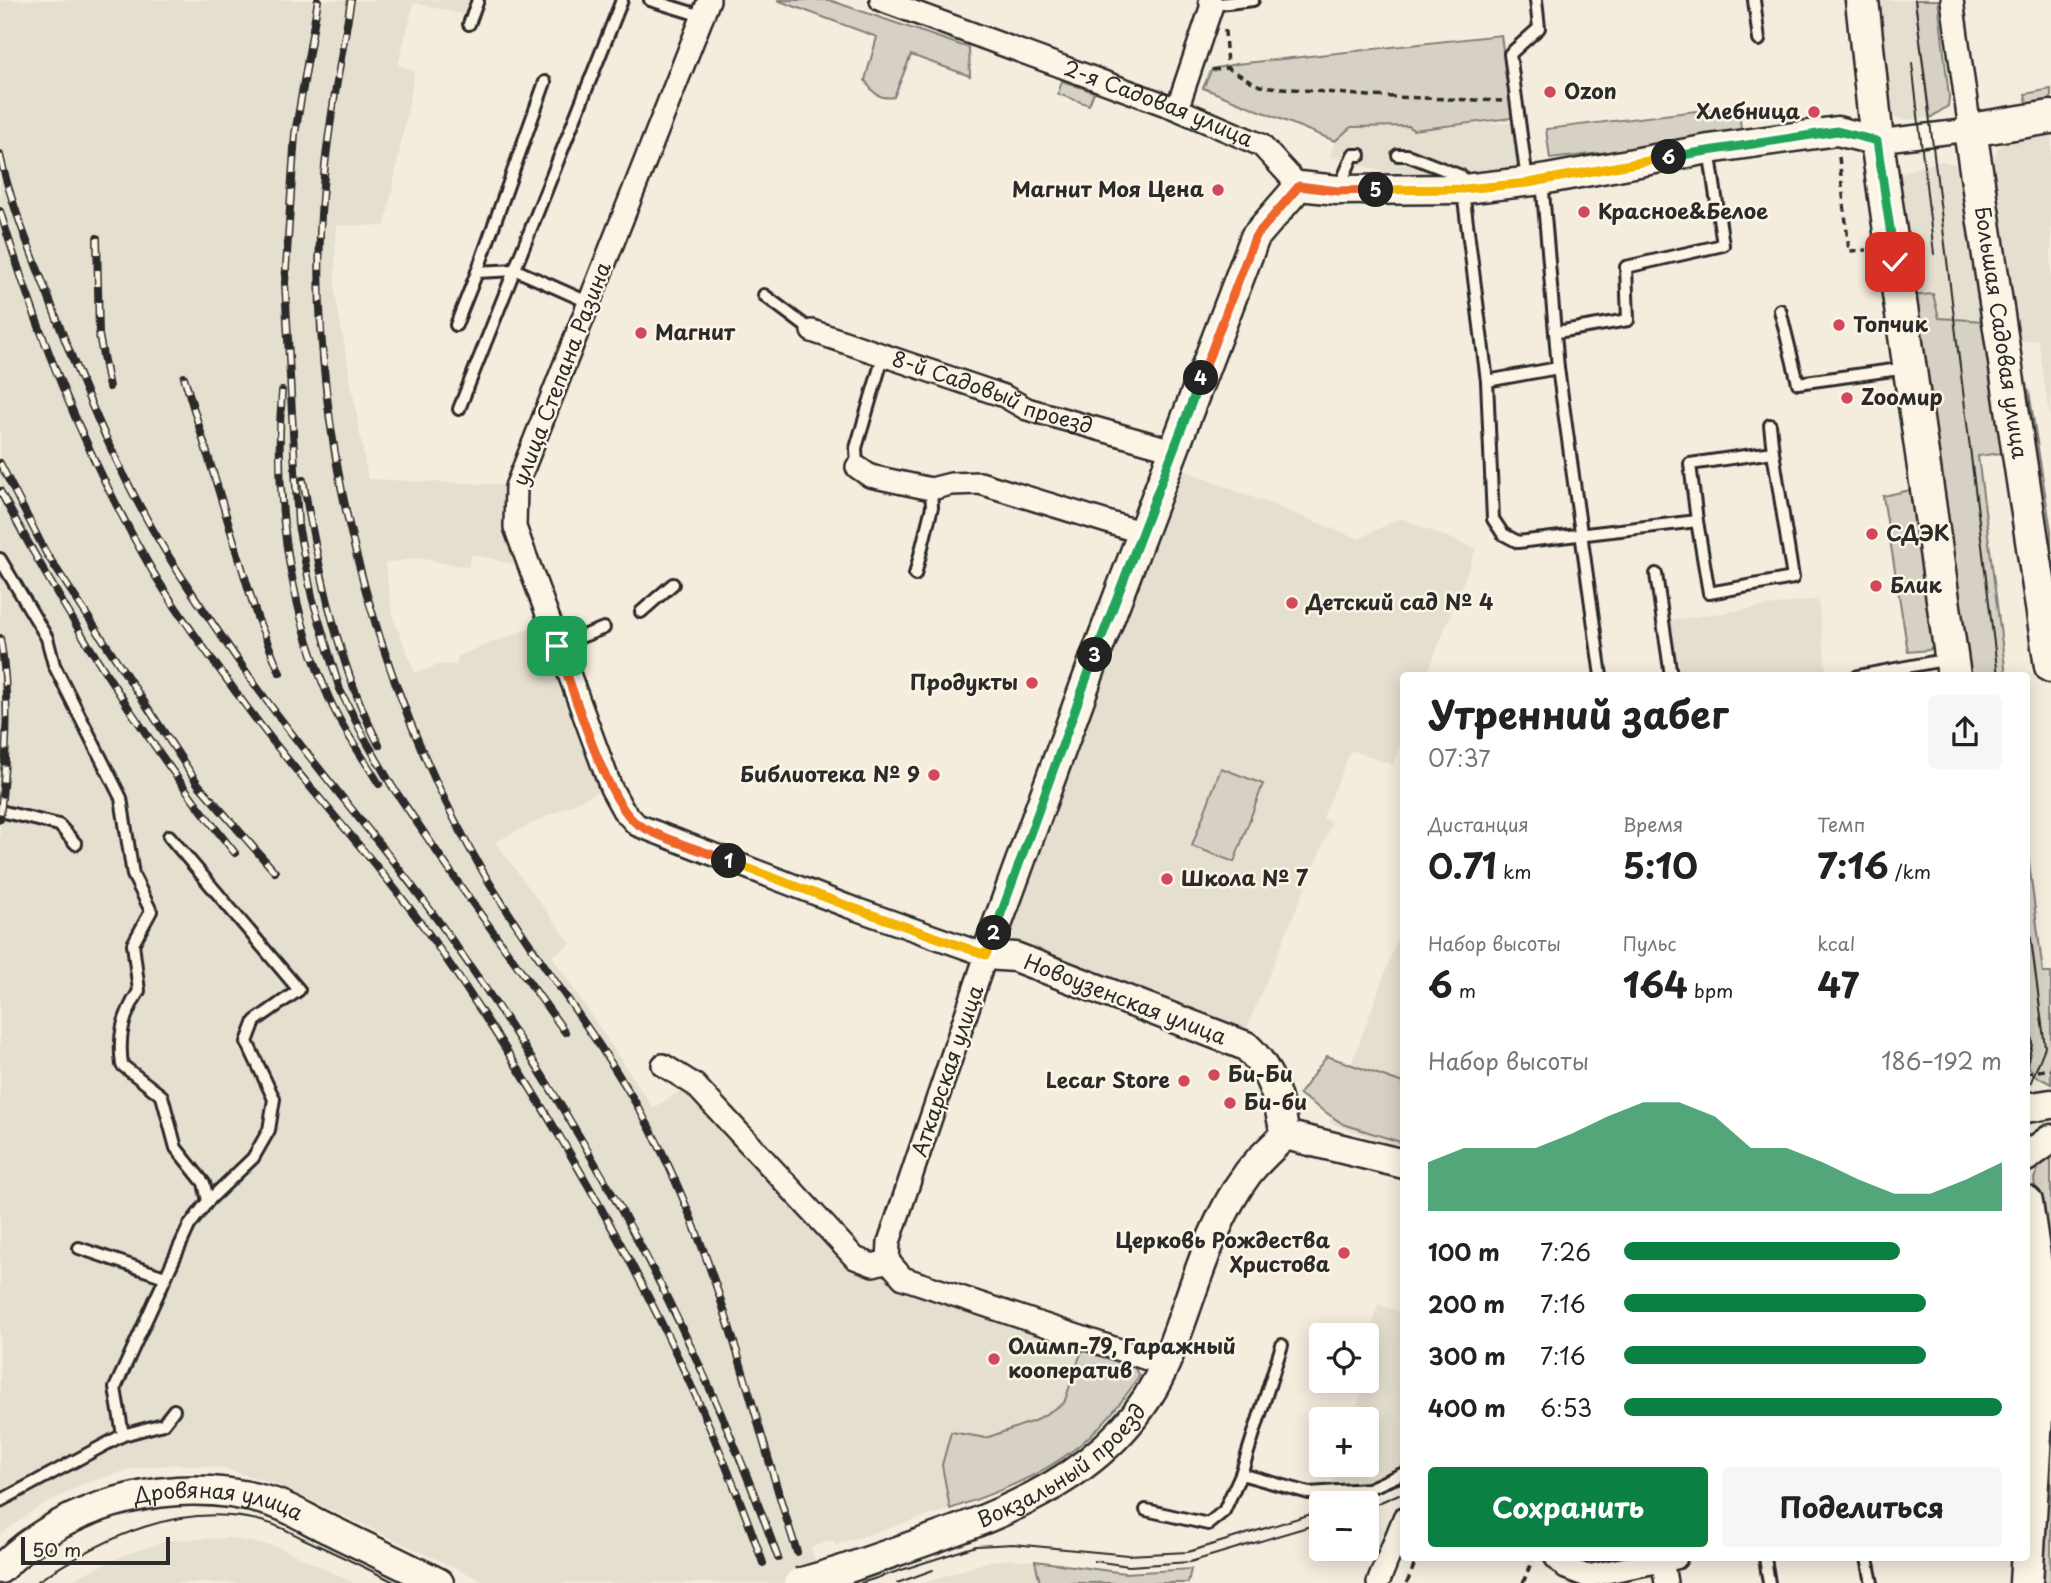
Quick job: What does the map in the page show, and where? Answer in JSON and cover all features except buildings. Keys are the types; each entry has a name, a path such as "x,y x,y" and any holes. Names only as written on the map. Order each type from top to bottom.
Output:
{"main road":[{"path":"1862,0 1877,141 1953,667"},
{"path":"1969,130 2051,117"},
{"name":"Большая Садовая улица","path":"1969,130 2051,666"},
{"path":"1299,186 1338,191 1464,189 1535,181 1709,149 1837,131 1877,141"},
{"name":"Аткарская улица","path":"986,955 1255,237 1299,186"},
{"name":"Новоузенская улица","path":"986,955 1015,957 1247,1046 1263,1062 1279,1102 1285,1135"},
{"path":"2030,1107 2051,1104"},
{"path":"1285,1135 1400,1163"},
{"name":"Вокзальный проезд","path":"799,1583 844,1570 974,1522 1041,1493 1082,1469 1111,1443 1138,1412 1165,1365 1221,1218 1248,1173 1285,1135"},
{"path":"2030,1154 2051,1139"},
{"path":"2030,1456 2032,1395 2046,1350 2031,1271"},
{"name":"Дровяная улица","path":"0,1569 50,1530 95,1509 139,1495 179,1489 225,1493 273,1502 439,1583"},
{"path":"2026,1583 2027,1561"}],"street":[{"name":"2-я Садовая улица","path":"881,0 1177,109 1261,145 1299,186"},
{"name":"Большая Садовая улица","path":"1952,0 1969,130"},
{"path":"1177,109 1215,3"},
{"name":"улица Степана Разина","path":"637,825 623,810 611,788 557,646 515,527 516,487 705,8"},
{"path":"1877,141 1969,130"},
{"name":"8-й Садовый проезд","path":"812,331 1004,396 1027,409 1173,450"},
{"path":"857,467 870,476 931,489 951,484 980,483 1143,533"},
{"name":"Новоузенская улица","path":"637,825 848,906 986,955"},
{"name":"Аткарская улица","path":"888,1261 889,1242 986,955"},
{"path":"663,1065 695,1085 855,1258 873,1265 888,1261 903,1278 1165,1365"},
{"path":"1378,1583 1400,1528"},
{"path":"1559,1561 1566,1568 1587,1576 1654,1561"},
{"path":"1666,1583 1667,1561"}],"lane":[{"path":"469,24 478,0"},
{"path":"460,409 622,0"},
{"path":"650,0 705,8"},
{"path":"1215,3 1253,0"},
{"path":"1536,0 1539,28 1510,54 1516,102 1535,181 1600,672"},
{"path":"1754,0 1759,40"},
{"path":"456,325 545,82"},
{"path":"1557,332 1628,320 1626,267 1723,245 1709,149"},
{"path":"1338,191 1353,155 1360,155"},
{"path":"1398,155 1407,155 1461,176 1487,381 1493,519 1503,534 1518,542 1696,521"},
{"path":"477,272 516,270 590,303"},
{"path":"764,295 812,331"},
{"path":"1780,310 1798,383 1910,368"},
{"path":"857,467 856,448 883,357"},
{"path":"1487,381 1558,368"},
{"path":"1770,425 1793,578 1709,593 1696,521 1690,464 1773,452"},
{"path":"915,575 932,507 931,489"},
{"path":"0,559 47,638 54,665 121,798 133,875 151,911 133,944 139,991 126,1012 119,1039 122,1065 162,1096 176,1148 204,1183 208,1201"},
{"path":"1656,574 1670,672"},
{"path":"641,612 673,584"},
{"path":"557,646 604,628"},
{"path":"1900,672 1953,667"},
{"path":"0,811 59,825 76,844"},
{"path":"123,1435 115,1388 189,1226 208,1201 253,1158 269,1130 274,1099 247,1042 255,1021 299,990 169,836"},
{"path":"79,1248 165,1277"},
{"path":"1146,1510 1208,1524 1224,1511 1241,1474 1282,1345"},
{"path":"0,1501 123,1435 163,1424 174,1410"},
{"path":"1241,1474 1309,1493 1368,1489 1400,1475"},
{"path":"1765,1561 1769,1583"},
{"path":"1868,1561 1872,1583"}],"path":[{"path":"1215,3 1227,68 1260,86 1369,96 1438,96 1516,102"},
{"path":"1839,157 1849,251 1873,250"},
{"path":"2030,1072 2051,1069"},
{"path":"1406,1583 1416,1561"},
{"path":"1523,1583 1532,1561"}],"shaded area":[{"path":"0,0 470,0 466,15 414,3 398,65 415,71 385,226 336,225 335,292 368,479 507,485 506,530 516,565 472,554 468,567 418,558 385,563 393,617 415,673 438,665 457,665 458,656 537,625 601,790 495,842 571,944 552,956 653,1108 690,1085 872,1277 879,1272 893,1280 1083,1347 1064,1403 1034,1421 986,1438 942,1465 950,1509 835,1545 833,1540 811,1547 822,1583 487,1583 278,1485 223,1468 178,1464 131,1469 83,1484 34,1510 0,1535"},
{"path":"777,0 829,0 969,48 970,76 911,55 894,97 880,96 865,80 877,37"},
{"path":"1874,0 1915,0 1930,118 1905,120 1895,117 1887,108"},
{"path":"1915,0 1938,0 1949,97 1948,106 1930,118"},
{"path":"1501,35 1512,118 1413,130 1409,126 1351,127 1335,141 1203,88 1212,69 1236,64"},
{"path":"1062,81 1094,92 1089,105 1058,94"},
{"path":"2051,89 2051,103 2028,107 2025,94"},
{"path":"1738,106 1742,136 1550,159 1546,129"},
{"path":"1511,123 1519,176 1399,177 1330,156 1340,124"},
{"path":"2051,128 2051,424 2038,340 2008,343 1987,176 1998,148 2009,138"},
{"path":"1940,161 1958,165 1965,172 1984,321 1939,318 1909,296 1895,182 1899,175 1911,169"},
{"path":"1933,294 1939,318 1984,321 2002,453 1978,456 2006,672 1965,672 1909,296"},
{"path":"2020,384 2029,391 2051,531 2051,628"},
{"path":"1181,469 1359,539 1400,518 1476,549 1428,672 1400,672 1400,745 1393,765 1351,750 1323,818 1332,823 1246,1030 1015,951 1006,942 1006,935"},
{"path":"1915,489 1938,640 1929,650 1908,652 1883,496"},
{"path":"1818,599 1827,672 1669,672 1666,621"},
{"path":"1221,768 1263,784 1234,862 1192,846"},
{"path":"2030,871 2043,973 2051,973 2051,1084 2034,1075 2030,1068"},
{"path":"1400,931 1400,1148 1330,1123"},
{"path":"1327,1056 1400,1082 1400,1142 1343,1124 1299,1094"},
{"path":"2051,1157 2051,1326 2034,1179 2040,1164"},
{"path":"1378,1304 1400,1312 1400,1480 1374,1491 1329,1491 1334,1477 1379,1477 1379,1407 1357,1407 1361,1395 1355,1393 1379,1393 1379,1323 1373,1323"},
{"path":"1083,1347 1132,1363 1139,1376 1120,1403 1080,1445 1058,1461 1009,1487 950,1509 942,1465 951,1432 986,1438 1034,1421 1064,1403"},
{"path":"2051,1402 2051,1583 2038,1583"},
{"path":"230,1538 279,1547 354,1583 65,1583 126,1554 170,1540"},
{"path":"990,1561 1035,1561 1040,1583 924,1583"},
{"path":"1035,1561 1125,1573 1191,1569 1188,1583 1040,1583"}],"tram line":[{"path":"1915,0 1998,672"},
{"path":"1912,63 1934,254"},
{"path":"2030,932 2045,1047 2030,1084"},
{"path":"2030,1006 2030,1052"},
{"path":"1379,1491 1400,1483"},
{"path":"1379,1503 1399,1494"},
{"path":"861,1583 976,1546 1013,1544 1128,1555 1188,1552 1309,1515"},
{"path":"35,1583 88,1551 116,1538 173,1519 203,1516 234,1516 275,1525 396,1583"},
{"path":"1094,1561 1129,1566 1190,1562 1309,1527"},
{"path":"897,1583 933,1570"}],"railway":[{"path":"318,0 295,134 285,283 298,525 312,597 340,690 392,786 565,1032"},
{"path":"351,0 324,173 319,284 324,371 336,460 355,549 380,636 410,721 446,802 486,877 621,1079 661,1150 703,1248 720,1298 797,1552"},
{"path":"0,155 22,229 76,369 137,502 194,596 256,686 449,936 499,1009 593,1159 675,1314 747,1475 778,1558"},
{"path":"0,211 66,396 107,485 153,572 194,634 262,727 414,914 534,1093 621,1244 661,1322 732,1481 763,1563"},
{"path":"97,238 99,335 109,387"},
{"path":"184,377 257,617 280,673"},
{"path":"282,391 282,505 286,543 302,619 331,703 379,784"},
{"path":"0,463 46,553 198,784 275,872"},
{"path":"303,480 331,616 352,682 379,745"},
{"path":"0,491 52,585 109,678 170,767 235,853"},
{"path":"0,638 6,706 6,751 0,819"}],"place":[{"name":"Ozon","path":"1550,92"},
{"name":"Хлебница","path":"1814,112"},
{"name":"Магнит Моя Цена","path":"1218,190"},
{"name":"Красное&Белое","path":"1584,212"},
{"name":"Топчик","path":"1839,325"},
{"name":"Магнит","path":"641,333"},
{"name":"Zooмир","path":"1847,398"},
{"name":"СДЭК","path":"1872,534"},
{"name":"Блик","path":"1876,586"},
{"name":"Детский сад № 4","path":"1292,603"},
{"name":"Продукты","path":"1032,683"},
{"name":"Библиотека № 9","path":"934,775"},
{"name":"Школа № 7","path":"1167,879"},
{"name":"Би-Би","path":"1214,1075"},
{"name":"Lecar Store","path":"1184,1081"},
{"name":"Би-би","path":"1230,1103"},
{"name":"Церковь Рождества Христова","path":"1344,1253"},
{"name":"Олимп-79, Гаражный кооператив","path":"994,1359"}],"route":[{"path":"557,646 611,788 623,810 637,825 848,906 986,955 1097,652 1255,237 1273,212 1299,186 1338,191 1464,189 1528,183 1709,149 1837,131 1877,141 1895,262"}]}
